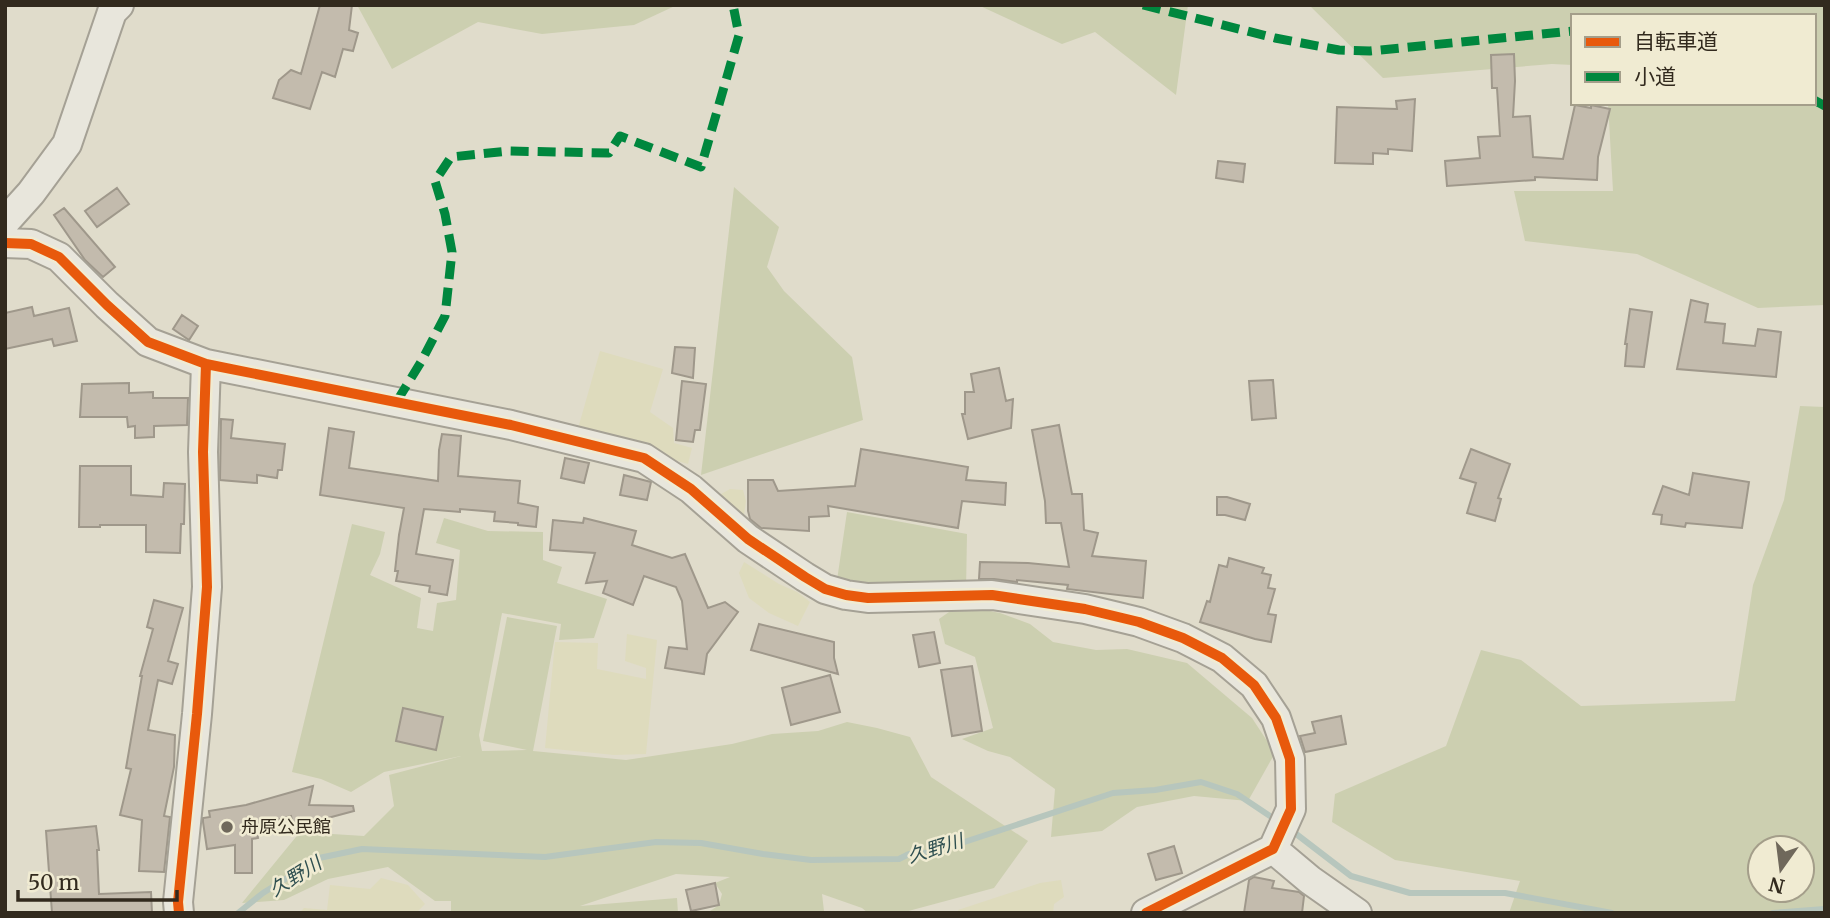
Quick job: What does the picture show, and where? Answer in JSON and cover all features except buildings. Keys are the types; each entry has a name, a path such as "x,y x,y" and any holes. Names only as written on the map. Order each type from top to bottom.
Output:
{"street":[{"path":"5,222 31,193 67,144 112,12 119,5"},
{"path":"5,243 31,244 60,257 148,342 206,364 499,422 645,458 691,489 748,539 825,589 867,598 992,595 1085,609 1139,622 1183,638 1222,658 1254,685 1276,718 1290,759 1291,809 1273,849 1146,913"},
{"path":"178,913 207,587 203,452 206,364"},
{"path":"1273,849 1310,880 1357,913"}],"shaded area":[{"path":"600,351 663,369 650,412 673,428 674,443 692,448 688,464 577,432"},
{"path":"730,489 743,490 746,501 744,515 726,512 716,497"},
{"path":"744,562 810,602 798,626 769,613 749,598 739,573"},
{"path":"627,634 657,640 646,754 614,755 545,748 555,642 598,643 597,669 646,679 646,668 625,661"},
{"path":"381,878 408,885 425,904 416,913 299,913 304,908 327,910 330,885 370,889"},
{"path":"1061,880 1064,897 1054,904 1053,913 959,913 958,910 1040,883"}],"green space":[{"path":"357,5 677,5 634,25 542,34 478,22 392,69"},
{"path":"978,5 1188,5 1176,95 1095,32 1062,44"},
{"path":"1309,5 1825,5 1825,305 1758,308 1637,254 1525,241 1514,191 1613,191 1608,105 1816,105 1816,14 1571,14 1571,65 1552,64 1383,78"},
{"path":"734,187 779,227 767,267 784,291 852,357 863,420 701,475"},
{"path":"1800,406 1825,407 1825,913 1509,913 1520,881 1395,860 1332,822 1335,794 1446,746 1481,650 1521,660 1581,706 1735,701 1753,585 1784,500"},
{"path":"847,512 967,534 966,591 836,587"},
{"path":"444,518 488,531 543,532 543,560 562,567 557,583 607,599 594,638 559,640 561,624 502,613 479,735 482,751 527,750 483,741 507,617 557,626 533,751 626,760 732,744 772,734 818,731 847,722 910,737 931,777 1028,841 994,888 901,913 868,913 862,908 822,894 822,913 707,913 719,905 722,894 715,883 730,877 676,874 580,906 677,898 678,913 451,913 451,901 435,901 388,867 328,879 284,900 242,903 300,832 364,836 394,806 389,775 461,756 384,772 351,792 321,779 292,772 352,524 385,532 380,554 370,575 421,598 417,628 433,631 437,603 456,600 460,550 436,543"},
{"path":"959,605 1000,613 1030,624 1053,642 1096,650 1127,649 1187,663 1252,718 1275,753 1248,801 1194,796 1137,807 1102,831 1051,837 1055,789 1010,757 988,751 962,739 993,728 975,657 945,644 939,619"}],"waterway":[{"name":"久野川","path":"238,913 263,893 319,858 362,849 545,857 656,842 701,843 811,860 899,859 909,854 934,852 1113,793 1155,790 1201,782 1237,794 1276,820"},
{"name":"久野川","path":"1291,830 1351,876 1410,893 1505,893 1612,913"},
{"name":"久野川","path":"1773,913 1825,909"}],"marked path":[{"path":"397,401 445,316 452,252 435,181 451,157 508,151 609,153 620,136 701,167 739,35 733,5"},
{"path":"1143,5 1275,38 1339,50 1370,51 1571,31"},
{"path":"1816,101 1825,106"}],"cycle path":[{"path":"5,243 31,244 59,257 148,342 206,364 511,425 644,458 691,489 748,539 825,589 868,598 992,595 1085,609 1139,622 1183,638 1222,658 1254,685 1276,718 1290,759 1291,809 1273,849 1146,913"},
{"path":"179,913 207,587 203,452 206,364"}],"place":[{"name":"舟原公民館","path":"227,827"}]}
